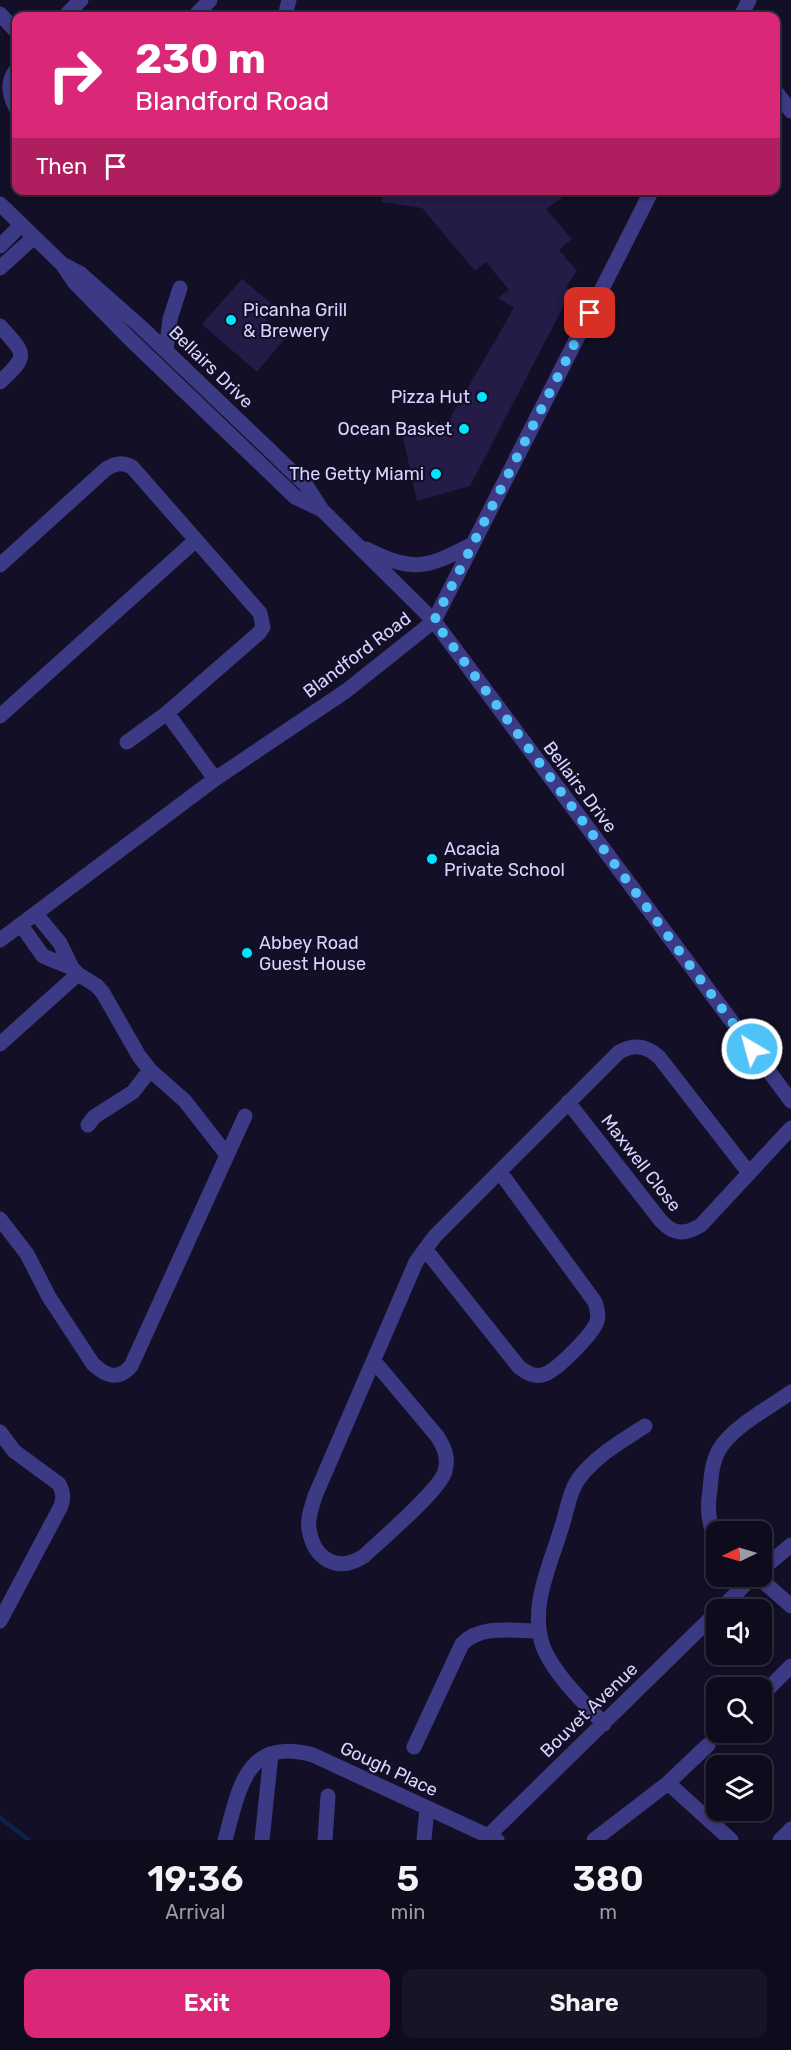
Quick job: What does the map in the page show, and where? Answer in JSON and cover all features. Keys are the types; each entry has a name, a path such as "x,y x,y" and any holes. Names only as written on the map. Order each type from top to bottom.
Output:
{"street":[{"path":"69,12 81,0"},
{"path":"199,12 210,0"},
{"path":"0,14 12,27"},
{"path":"12,78 10,92 12,97"},
{"path":"780,97 791,111"},
{"name":"Blandford Road","path":"0,940 216,779 346,691 434,621 649,195"},
{"name":"Bellairs Drive","path":"0,204 62,264 75,283 129,339 295,497 322,510"},
{"path":"0,246 21,225"},
{"path":"0,268 34,237"},
{"name":"Bellairs Drive","path":"62,264 81,274 166,350 306,485 322,510 352,542 434,621 791,1101"},
{"path":"166,350 170,319 180,288"},
{"path":"0,326 17,345 21,359 19,364 0,382"},
{"path":"0,565 106,469 114,464 127,464 260,614 263,627 258,633 167,713 127,742"},
{"path":"0,716 196,540"},
{"path":"352,542 392,562 416,565 443,560 471,545"},
{"path":"167,713 216,779"},
{"path":"36,914 60,943 75,971"},
{"path":"21,925 43,956 75,971 104,993 139,1056 150,1070 184,1101 227,1155"},
{"path":"0,1044 75,971"},
{"path":"374,1361 437,1436 447,1459 446,1469 437,1486 364,1556 353,1563 342,1565 333,1563 318,1550 308,1527 310,1513 315,1496 409,1278 435,1236 619,1052 629,1047 641,1046 651,1050 659,1057 749,1173"},
{"path":"88,1125 94,1117 133,1092 150,1070"},
{"name":"Maxwell Close","path":"568,1102 661,1221 675,1232 683,1233 701,1226 791,1128"},
{"path":"0,1218 27,1254 49,1297 93,1364 100,1371 109,1375 125,1373 131,1366 245,1116"},
{"path":"425,1249 519,1367 528,1374 546,1374 554,1369 592,1332 597,1322 596,1302 500,1172"},
{"path":"710,1521 709,1496 713,1465 719,1451 736,1431 791,1392"},
{"path":"604,1724 555,1669 543,1647 539,1631 540,1606 545,1577 580,1477 605,1453 645,1426"},
{"path":"0,1432 14,1451 59,1484 63,1491 63,1498 61,1506 0,1621"},
{"path":"772,1561 791,1545"},
{"name":"Bouvet Avenue","path":"731,1599 743,1587"},
{"path":"768,1587 791,1606"},
{"name":"Bouvet Avenue","path":"493,1838 706,1623"},
{"path":"414,1747 462,1644 470,1636 488,1631 539,1631"},
{"path":"772,1685 791,1666"},
{"path":"594,1840 668,1783 708,1745"},
{"name":"Gough Place","path":"271,1754 287,1750 313,1755 493,1838"},
{"path":"225,1840 246,1773 261,1758 271,1754 262,1840"},
{"path":"668,1783 731,1840"},
{"path":"325,1840 327,1796"},
{"path":"424,1840 428,1808"},
{"path":"780,1840 791,1829"}],"building":[{"path":"382,195 559,195 562,198 546,209 572,239 559,250 577,271 566,287 571,292 470,486 417,501 402,433 436,421 442,432 514,308 498,298 509,290 486,262 475,271 422,208 382,202"},
{"path":"242,279 273,305 263,316 286,337 257,372 202,324"}],"waterway":[{"path":"0,1818 29,1840"}],"place":[{"name":"Picanha Grill & Brewery","path":"231,320"},
{"name":"Pizza Hut","path":"482,397"},
{"name":"Ocean Basket","path":"464,429"},
{"name":"The Getty Miami","path":"436,474"},
{"name":"Acacia Private School","path":"432,859"},
{"name":"Abbey Road Guest House","path":"247,953"}],"route":[{"path":"590,313 434,621 752,1049"}]}
